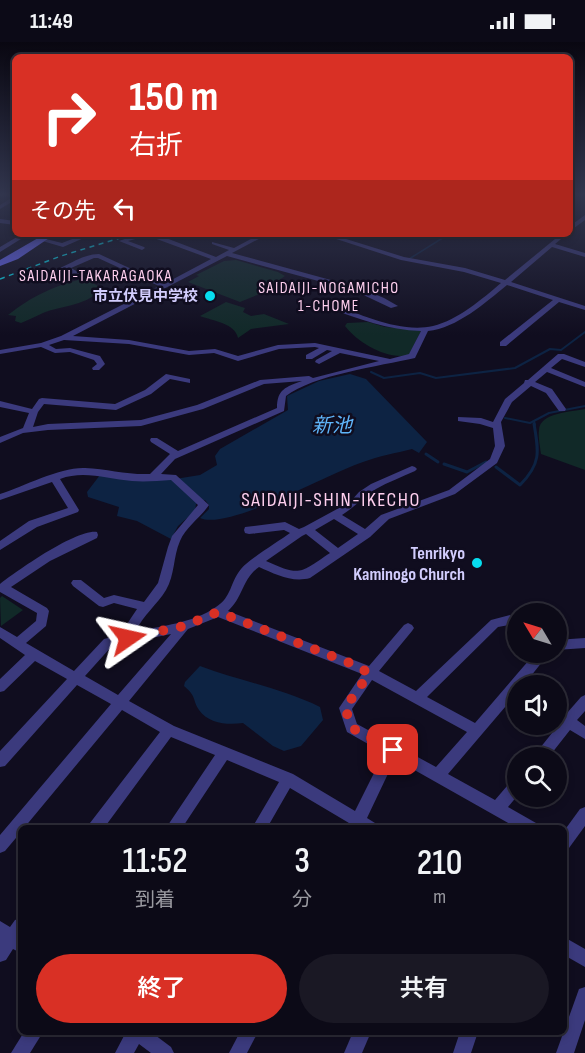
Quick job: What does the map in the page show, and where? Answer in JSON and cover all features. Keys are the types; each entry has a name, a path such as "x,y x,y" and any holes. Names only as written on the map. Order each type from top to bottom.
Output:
{"main road":[{"path":"0,263 15,257 40,241"}],"street":[{"path":"0,250 14,241"},
{"path":"47,241 63,245 72,241"},
{"path":"123,241 142,248"},
{"path":"169,241 216,260"},
{"path":"0,352 42,345 64,338 252,241"},
{"path":"347,241 403,259 465,270 585,308"},
{"path":"332,306 382,324 426,328 453,322 555,241"},
{"path":"214,243 235,250"},
{"path":"551,245 585,255"},
{"path":"227,254 293,273 345,284 378,296 394,306"},
{"path":"49,273 93,256 99,256 164,286"},
{"path":"293,273 304,264"},
{"path":"65,268 85,278"},
{"path":"503,344 559,299"},
{"path":"0,440 27,430 141,423 200,407 263,382 318,378 412,356 426,328"},
{"path":"64,338 119,340 189,353 215,351 238,359 278,347 326,347 390,361"},
{"path":"42,345 55,351 70,350 97,358 101,364 96,368"},
{"path":"309,357 326,347"},
{"path":"319,362 340,349"},
{"path":"258,562 300,576 306,575 366,534 385,517 452,492 494,461 500,446 497,422 508,400 561,356 585,365"},
{"path":"546,369 585,385"},
{"path":"27,430 34,412 42,401 116,407 148,392 169,376 188,381"},
{"path":"153,477 172,457 262,420 281,409 280,398 283,393 318,378"},
{"path":"528,382 549,391 562,409"},
{"path":"0,404 34,412"},
{"path":"461,418 497,426"},
{"path":"154,440 178,455"},
{"path":"0,761 108,642 184,626 218,612 228,605 235,594 244,571 303,532 353,504 374,486 412,469"},
{"path":"2,492 84,471 133,478 173,477 204,505 195,518 179,531 174,543 171,565 160,591 129,628 128,638"},
{"path":"0,546 33,525 74,510 54,478"},
{"path":"336,515 366,534"},
{"path":"249,530 285,526 303,532 337,554"},
{"path":"18,643 42,623 43,611 3,588 33,564 72,543 93,535"},
{"path":"76,583 103,603 114,599 146,608"},
{"path":"218,612 360,667 369,674 476,730"},
{"path":"418,698 495,623 507,621"},
{"path":"0,846 184,626"},
{"path":"408,628 369,674 345,708 352,728 438,775 504,818 523,825"},
{"path":"0,632 34,654 169,730 288,779 358,825"},
{"path":"567,644 585,643"},
{"path":"0,687 34,654"},
{"path":"438,775 476,730 507,698"},
{"path":"548,747 585,701"},
{"path":"568,722 585,733"},
{"path":"96,825 169,730"},
{"path":"360,825 393,750"},
{"path":"175,825 224,753"},
{"path":"261,825 288,779"},
{"path":"567,839 585,814"},
{"path":"0,954 13,934"},
{"path":"567,947 585,959"},
{"path":"565,1053 585,995"},
{"path":"20,1053 32,1035"},
{"path":"124,1053 135,1035"},
{"path":"141,1035 165,1053"},
{"path":"238,1053 247,1035"},
{"path":"353,1053 361,1035"},
{"path":"462,1053 468,1035"}],"green space":[{"path":"236,260 285,276 257,295 240,302 188,282 199,276 196,275 224,261"},
{"path":"81,279 88,280 101,288 83,302 43,313 21,323 15,321 16,316 8,315 43,293"},
{"path":"226,302 245,308 243,312 251,316 264,314 289,324 251,329 238,338 233,329 228,326 200,316"},
{"path":"368,322 385,327 422,329 409,355 392,355 365,344 345,326 347,323"},
{"path":"585,409 585,470 541,454 539,430 541,424 551,416"},
{"path":"2,596 23,610 1,626 0,598"}],"water":[{"name":"新池","path":"350,374 366,379 427,442 419,453 412,449 369,460 280,499 233,516 214,520 200,518 209,509 205,500 196,504 195,511 178,526 171,539 137,521 117,516 119,507 88,497 87,492 100,475 169,480 200,475 217,465 215,456 220,449 288,410 287,396 319,381"},
{"path":"200,666 305,700 320,707 323,720 301,746 284,751 273,746 243,723 213,721 203,715 193,696 184,686"}],"waterway":[{"path":"409,259 438,241"},
{"path":"371,372 384,378 420,373 436,378 515,368 550,349 561,350 585,332"},
{"path":"505,418 530,423 549,413 585,406"},
{"path":"534,421 535,425"},
{"path":"496,467 520,485 532,471 537,457 534,424"},
{"path":"426,454 438,462"},
{"path":"444,464 467,472 486,462"}],"railway":[{"path":"0,279 61,256 110,241"}],"place":[{"name":"市立伏見中学校","path":"210,296"},
{"name":"Tenrikyo Kaminogo Church","path":"477,563"}],"district":[{"name":"SAIDAIJI-TAKARAGAOKA","path":"96,275"},
{"name":"SAIDAIJI-NOGAMICHO 1-CHOME","path":"329,296"},
{"name":"SAIDAIJI-SHIN-IKECHO","path":"331,499"}],"route":[{"path":"128,638 184,626 218,612 360,667 369,674 345,708 352,728 393,750"}]}
